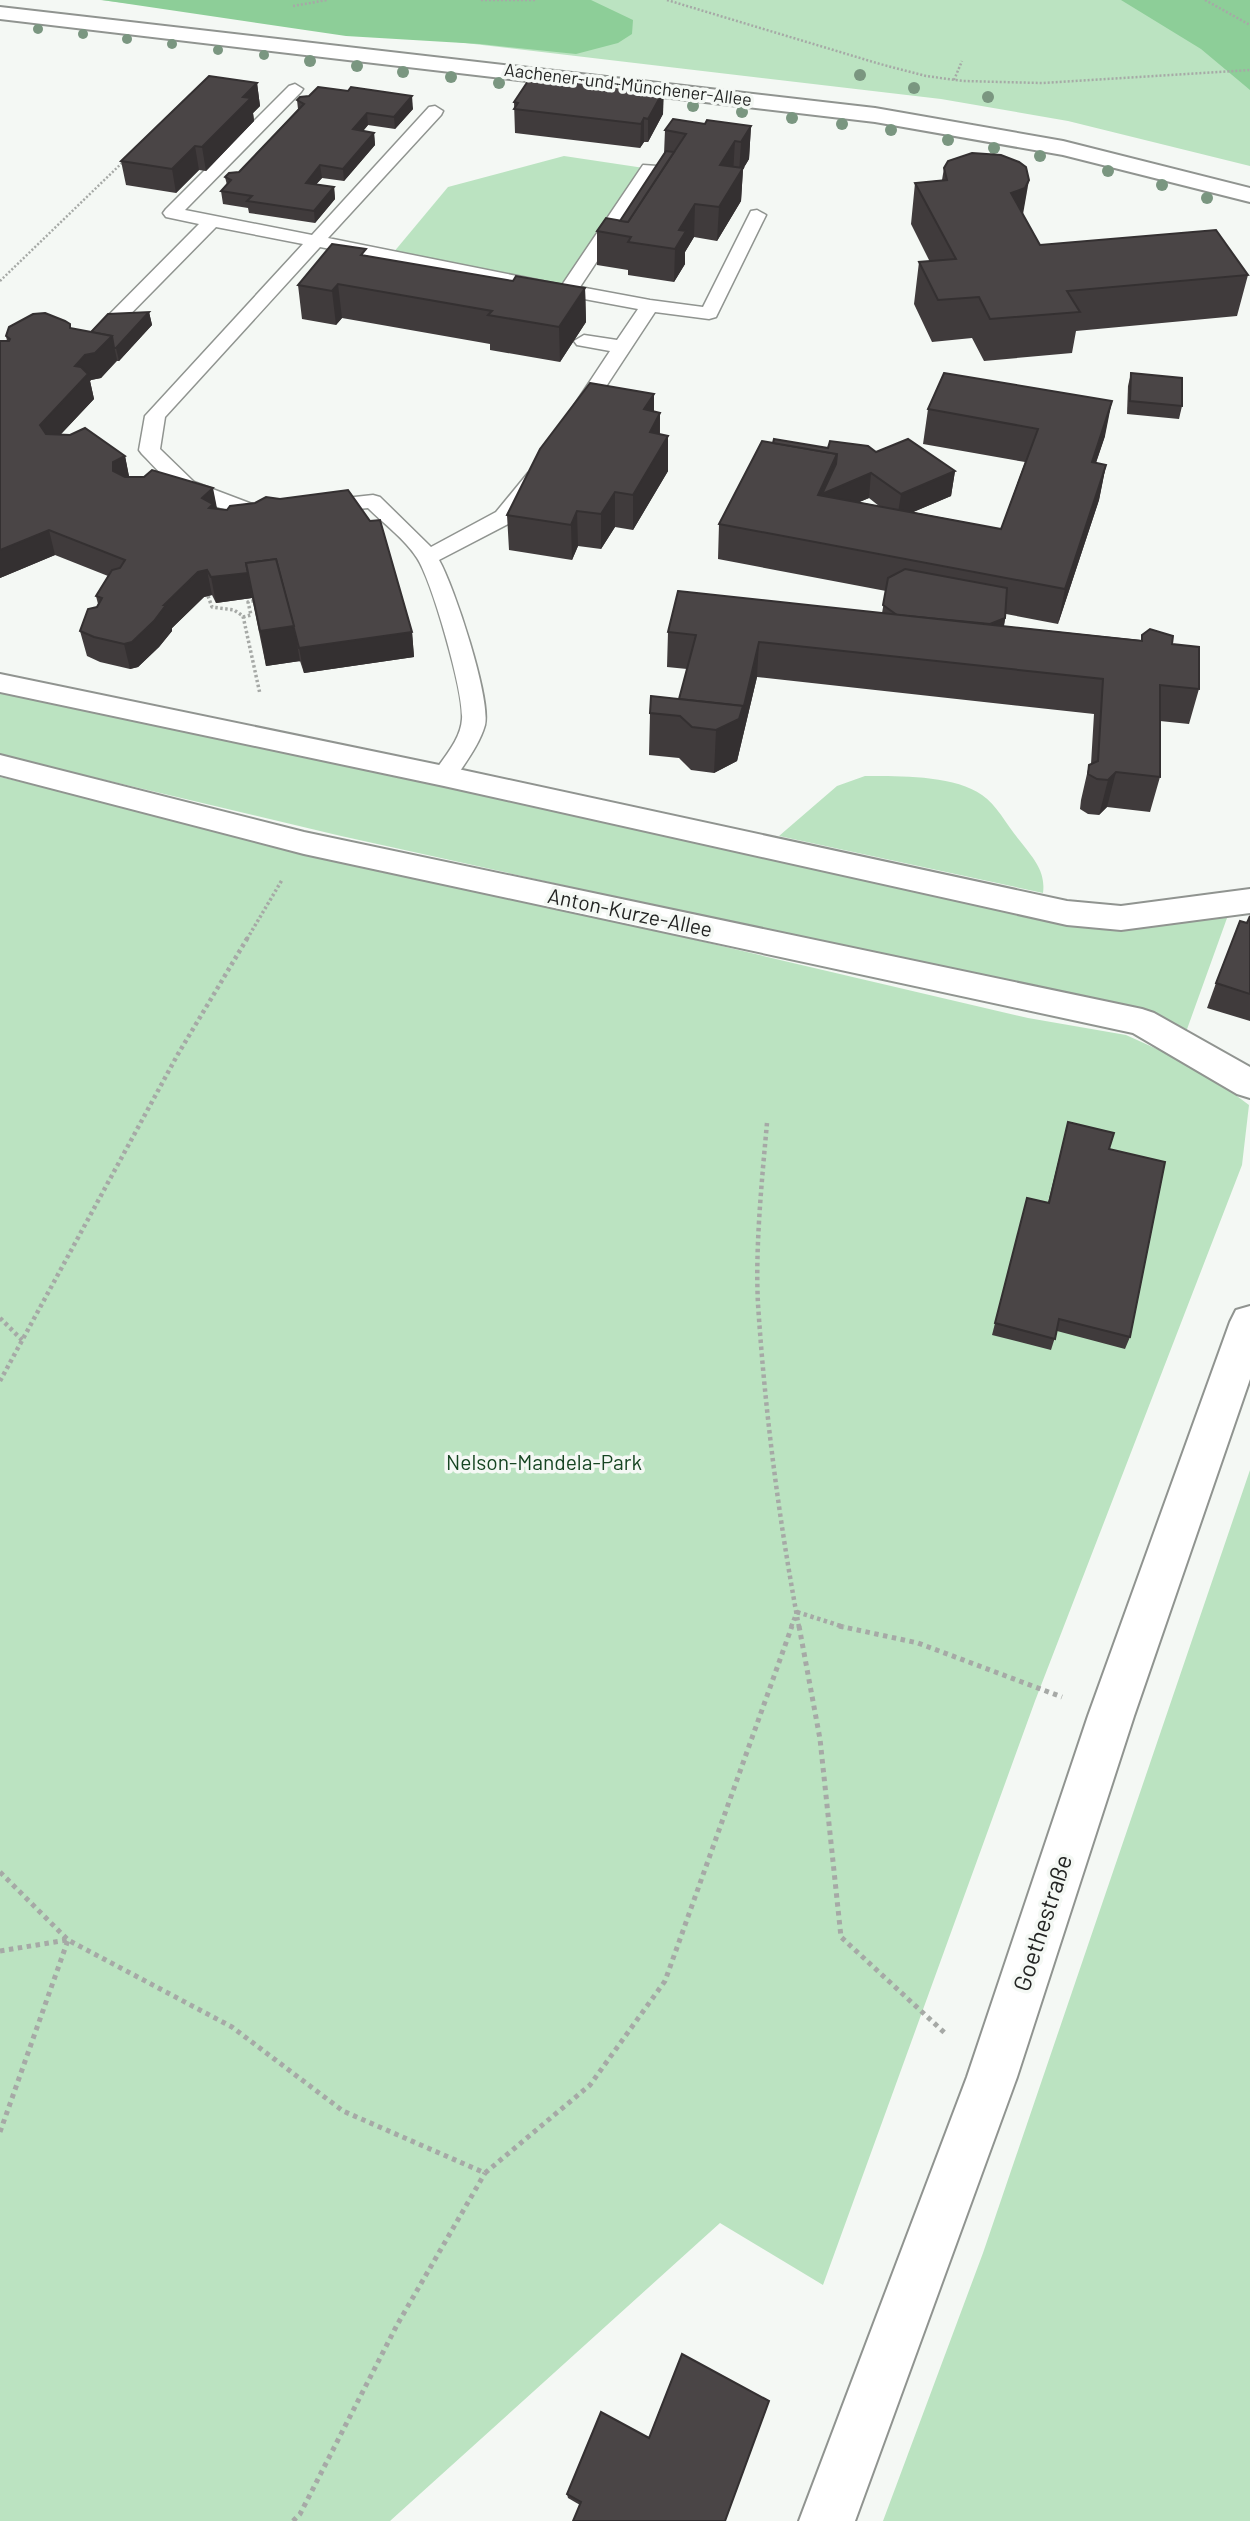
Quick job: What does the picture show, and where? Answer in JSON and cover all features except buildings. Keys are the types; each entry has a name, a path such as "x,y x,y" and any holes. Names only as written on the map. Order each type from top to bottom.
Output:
{"street":[{"name":"Aachener-und-Münchener-Allee","path":"0,13 875,115 1063,148 1250,195"},
{"path":"0,683 444,776 1067,913 1121,918 1250,901"},
{"name":"Anton-Kurze-Allee","path":"0,765 304,843 1142,1022 1250,1084"},
{"name":"Goethestraße","path":"827,2521 992,2077 1111,1716 1250,1322"}],"lane":[{"path":"295,89 172,214 650,306 709,313 755,219 730,221"},
{"path":"435,111 155,416 149,450 187,485 249,510 297,509 373,501 428,557 464,663 473,704 474,720 470,735 444,776"},
{"path":"568,290 649,169 671,172 651,205"},
{"path":"81,344 211,222"},
{"path":"598,245 623,249"},
{"path":"270,289 295,293"},
{"path":"567,431 650,306"},
{"path":"584,341 622,347"},
{"path":"428,557 504,517 549,458"}],"path":[{"path":"481,0 535,0"},
{"path":"667,0 880,64 954,80 1042,83 1250,70"},
{"path":"1205,0 1250,25"},
{"path":"954,80 962,61"},
{"path":"0,281 127,158"},
{"path":"208,596 212,607 233,610 243,617 271,741"},
{"path":"243,617 251,615 248,602 253,601"},
{"path":"0,1381 178,1054 304,843"},
{"path":"767,1123 762,1177 758,1302 782,1536 820,1739 841,1937 992,2077"},
{"path":"0,1318 22,1340"},
{"path":"797,1612 846,1628 918,1643 1111,1716"},
{"path":"293,2521 300,2514 397,2325 485,2173 590,2085 666,1981 797,1612"},
{"path":"0,1872 68,1940 232,2027 343,2111 485,2173"},
{"path":"0,1951 68,1940"},
{"path":"0,2132 68,1940"}],"green space":[{"path":"100,0 1250,0 1250,166 1068,121 941,99"},
{"path":"102,0 591,0 633,20 632,34 618,43 576,54 480,44 346,36"},
{"path":"1121,0 1250,0 1250,90 1201,49"},
{"path":"564,156 644,168 565,287 393,253 448,187"},
{"path":"0,687 1114,924 1231,907 1186,1032 1083,1000 341,836 0,755"},
{"path":"865,776 941,780 970,788 982,795 997,810 1034,859 1042,878 1043,893 779,836 837,786"},
{"name":"Nelson-Mandela-Park","path":"0,777 1028,1018 1126,1035 1199,1068 1249,1105 1242,1165 1035,1701 823,2285 720,2223 390,2521 0,2521"},
{"path":"1250,1470 1250,2521 883,2521 983,2253"}]}
